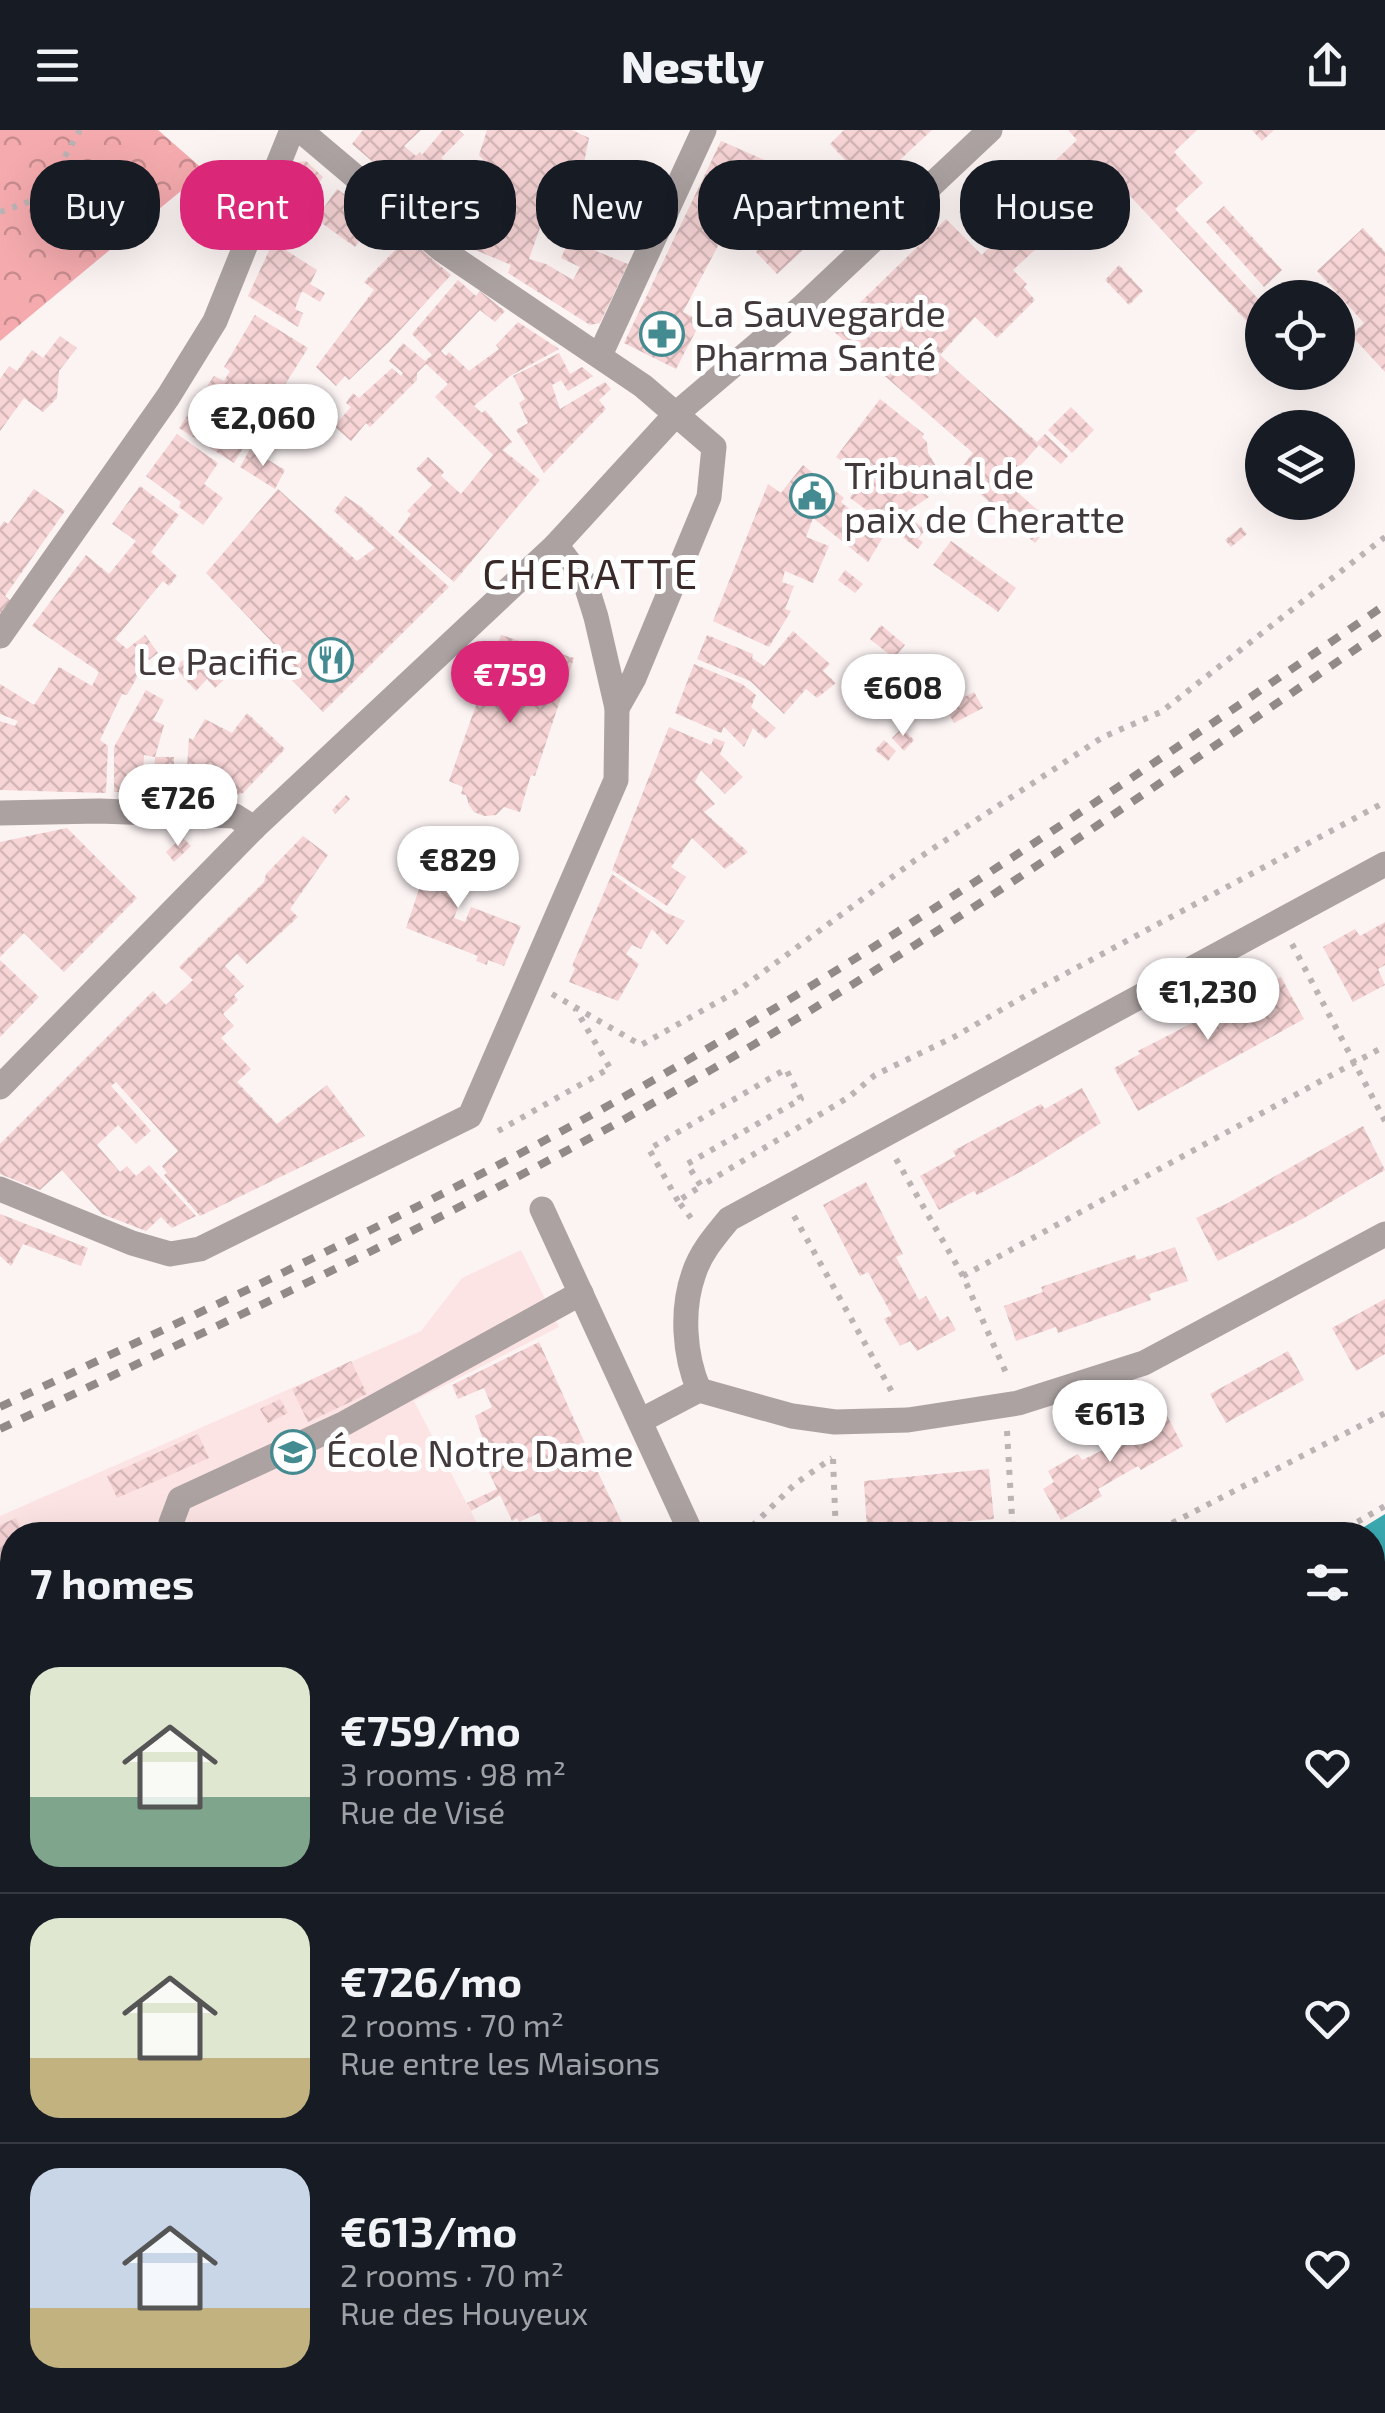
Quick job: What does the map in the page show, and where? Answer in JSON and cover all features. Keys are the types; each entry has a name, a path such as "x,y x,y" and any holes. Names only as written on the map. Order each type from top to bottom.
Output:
{"street":[{"path":"0,636 168,397 215,321 296,130 442,250 600,355 678,413 714,446 709,497 634,678 617,708"},
{"path":"600,355 704,130"},
{"path":"0,1087 254,828 556,545 678,413 802,307 990,130"},
{"path":"0,1189 132,1243 170,1254 200,1249 470,1116 616,780 617,708 586,585 556,545"},
{"path":"0,813 99,811 234,816 254,828"},
{"path":"699,1390 689,1367 686,1342 693,1274 710,1242 729,1220 1385,864"},
{"path":"542,1208 686,1522"},
{"path":"640,1421 699,1390 792,1416 835,1422 908,1420 1012,1404 1144,1363 1385,1234"},
{"path":"171,1522 180,1498 345,1423 581,1293"}],"path":[{"path":"0,212 42,197 80,130"},
{"path":"529,981 641,1045 739,990 914,860 1103,737 1161,712 1385,538"},
{"path":"678,1201 648,1149 786,1069 801,1099 687,1164 700,1186 849,1098 875,1075 954,1037 1385,802"},
{"path":"1279,921 1385,1121"},
{"path":"574,1007 610,1068"},
{"path":"963,1276 1385,1046"},
{"path":"883,1136 963,1276 1012,1404 1013,1522"},
{"path":"780,1191 908,1420"},
{"path":"1174,1522 1385,1414"},
{"path":"757,1522 795,1484 832,1458 835,1522"},
{"path":"1358,1522 1385,1506"}],"shaded area":[{"name":"École Notre Dame","path":"521,1250 559,1327 414,1401 476,1522 0,1522 0,1516 421,1331 462,1278"}],"green space":[{"path":"0,130 158,130 192,160 180,160 180,192 160,208 160,160 30,160 30,250 110,250 0,341"}],"building":[{"path":"363,130 421,130 404,146 416,156 420,152 422,155 443,130 459,130 464,135 441,158 444,160 371,160 352,144"},
{"path":"487,130 572,130 589,138 584,160 536,160 536,239 529,259 573,280 580,267 561,258 565,250 594,250 628,264 600,323 590,325 508,273 511,265 475,250 516,250 516,160 484,160 479,155"},
{"path":"844,130 932,130 900,160 845,160 830,144"},
{"path":"1068,130 1197,130 1174,152 1203,183 1175,209 1245,285 1245,319 1130,196 1130,160 1056,160 1077,140"},
{"path":"1252,130 1274,130 1262,141"},
{"path":"721,141 765,160 712,160"},
{"path":"337,189 344,194 344,239 324,225 324,208"},
{"path":"698,189 698,250 716,250 683,312 701,321 676,369 624,343 669,250 678,250 678,231"},
{"path":"1224,206 1282,270 1271,280 1258,280 1206,222"},
{"path":"946,219 960,233 960,250 977,250 982,255 986,250 1035,250 1013,270 1027,284 1024,287 1035,300 997,338 975,317 940,355 1037,442 1045,434 1068,456 1061,464 1039,445 1006,482 1052,523 1035,543 957,473 973,453 832,330 914,250 940,250 940,225"},
{"path":"1363,228 1385,252 1385,372 1355,339 1355,331 1364,323 1355,313 1355,280 1325,280 1317,271"},
{"path":"269,250 286,250 317,270 310,284 325,293 320,302 302,291 295,309 303,313 298,327 248,296"},
{"path":"395,250 422,250 451,275 390,341 349,380 345,376 336,386 316,367 374,290 364,282"},
{"path":"757,250 803,250 777,274"},
{"path":"1119,265 1143,291 1129,305 1105,280"},
{"path":"458,280 476,296 480,291 505,311 495,322 480,310 441,351 446,356 449,352 469,371 499,349 496,345 518,322 559,349 510,376 474,406 482,413 485,410 512,442 503,450 540,480 454,582 398,532 411,514 407,511 432,485 416,469 428,457 461,494 493,455 435,397 448,384 426,364 417,373 417,380 370,427 366,423 351,441 334,426 351,407 346,403 353,393 359,398 392,368 401,376 403,373 389,361 403,343 425,361 432,355 412,334"},
{"path":"255,315 308,348 269,410 282,419 268,442 254,430 234,463 179,428 214,376 224,381 230,371 224,367"},
{"path":"60,336 77,348 59,371 57,398 43,412 24,398 0,431 0,379 9,366 17,371 32,350 43,358"},
{"path":"559,353 570,374 582,367 593,376 568,391 561,380 552,385 560,409 605,382 611,389 599,400 606,409 544,473 516,430 528,423 519,403 525,399 513,376"},
{"path":"880,399 924,434 928,453 939,471 918,488 929,497 905,513 925,530 918,539 923,542 918,549 889,527 868,562 813,518 806,537 829,546 813,583 785,571 782,582 794,586 785,609 791,611 769,647 713,621 768,484 781,493 803,465 844,498 841,502 873,529 879,519 850,498 856,487 852,484 860,474 836,457"},
{"path":"1071,407 1094,430 1072,453 1048,430"},
{"path":"177,434 218,463 204,484 223,498 203,525 179,507 181,502 146,476"},
{"path":"250,449 285,470 275,489 240,467"},
{"path":"140,486 179,515 151,552 177,576 169,586 163,581 115,639 127,649 145,635 158,653 145,663 127,695 122,694 100,740 108,746 106,793 0,790 0,721 15,726 18,721 0,714 0,684 34,705 59,667 92,686 99,672 32,626 86,555 109,574 136,541 112,524"},
{"path":"34,489 65,511 5,596 13,603 0,617 0,527 4,521 8,524"},
{"path":"278,489 357,561 375,548 334,511 345,496 449,587 323,712 286,674 294,666 291,662 206,573"},
{"path":"1241,527 1247,534 1231,547 1225,540"},
{"path":"951,541 1016,588 998,612 933,565"},
{"path":"845,570 863,584 855,593 838,580"},
{"path":"881,625 905,645 894,658 870,639"},
{"path":"793,631 830,664 823,671 836,683 817,698 806,689 784,714 750,681 697,659 707,635 753,654 752,658 764,666"},
{"path":"501,635 574,658 520,812 504,807 496,815 484,816 474,812 466,795 461,794 463,787 449,781"},
{"path":"202,646 229,675 215,688 207,679 196,691 174,667"},
{"path":"694,664 742,684 756,695 751,707 776,728 765,739 753,728 744,747 724,727 721,733 675,713"},
{"path":"146,690 164,700 153,720 164,725 155,757 144,755 142,792 114,792 114,747"},
{"path":"974,692 983,708 954,723 945,707"},
{"path":"247,713 285,749 243,793 234,796 154,792 155,757 174,757 174,767 187,768 189,738 193,740 205,719 232,733"},
{"path":"669,727 711,745 714,738 725,742 720,754 743,777 725,794 701,770 695,782 715,804 704,812 748,852 725,869 692,838 671,867 686,877 667,906 612,870"},
{"path":"902,728 914,740 904,751 892,738"},
{"path":"884,740 896,751 888,761 875,750"},
{"path":"346,795 350,799 335,814 332,810"},
{"path":"67,828 137,898 64,972 24,933 0,957 0,842"},
{"path":"303,836 328,855 290,909 298,917 247,964 237,954 225,966 244,986 234,995 238,1000 223,1014 234,1026 221,1038 251,1069 237,1082 277,1124 327,1085 365,1136 200,1216 164,1175 167,1173 162,1166 178,1151 116,1082 111,1086 151,1131 136,1144 118,1125 97,1145 120,1172 127,1166 136,1176 149,1165 196,1216 172,1228 161,1217 146,1231 102,1214 62,1170 40,1190 0,1174 0,1144 153,991 166,1005 193,980 179,967 264,882 266,874"},
{"path":"182,837 191,846 174,862 166,852"},
{"path":"434,845 475,859 454,918 465,922 471,907 521,926 504,966 488,960 487,965 476,961 478,956 406,928"},
{"path":"612,874 665,912 685,921 667,945 652,929 641,949 632,945 626,954 639,964 618,1001 569,982 575,968 572,966"},
{"path":"1385,922 1385,965 1378,969 1385,985 1353,1002 1323,947 1355,929 1360,936"},
{"path":"0,960 39,997 0,1037"},
{"path":"1281,977 1304,1019 1138,1111 1114,1068 1140,1054 1138,1051"},
{"path":"1082,1088 1101,1123 1037,1163 939,1210 920,1176 956,1156 953,1151 1041,1104 1045,1109"},
{"path":"1363,1126 1385,1170 1304,1218 1218,1261 1196,1218"},
{"path":"866,1182 903,1254 896,1257 919,1300 926,1296 940,1321 948,1316 956,1330 917,1351 910,1341 900,1346 884,1319 892,1315 868,1272 860,1276 823,1205"},
{"path":"0,1214 88,1248 81,1266 23,1244 11,1266 0,1256"},
{"path":"1175,1247 1188,1281 1149,1294 1151,1300 1058,1333 1056,1327 1016,1341 1004,1306 1043,1292 1041,1287 1135,1255 1137,1260"},
{"path":"1385,1299 1385,1354 1356,1371 1332,1328"},
{"path":"539,1342 622,1522 543,1522 539,1513 512,1521 500,1495 471,1511 467,1503 497,1489 480,1454 487,1451 475,1416 492,1407 484,1388 458,1399 452,1385"},
{"path":"1288,1351 1304,1380 1226,1423 1210,1394"},
{"path":"351,1361 367,1394 308,1422 292,1389"},
{"path":"280,1399 288,1413 268,1423 260,1409"},
{"path":"1165,1412 1183,1446 1098,1489 1102,1496 1061,1520 1043,1489 1054,1482 1048,1471 1078,1454 1082,1460 1124,1440 1122,1435"},
{"path":"198,1434 209,1458 117,1498 107,1476"},
{"path":"989,1469 994,1519 867,1522 864,1481"}],"railway":[{"path":"0,1407 422,1204 669,1071 942,903 1385,605"},
{"path":"0,1429 426,1224 676,1090 947,925 1385,629"}],"place":[{"name":"La Sauvegarde Pharma Santé","path":"662,334"},
{"name":"Tribunal de paix de Cheratte","path":"812,496"},
{"name":"Le Pacific","path":"331,660"},
{"name":"École Notre Dame","path":"293,1452"}],"district":[{"name":"CHERATTE","path":"591,572"}]}
